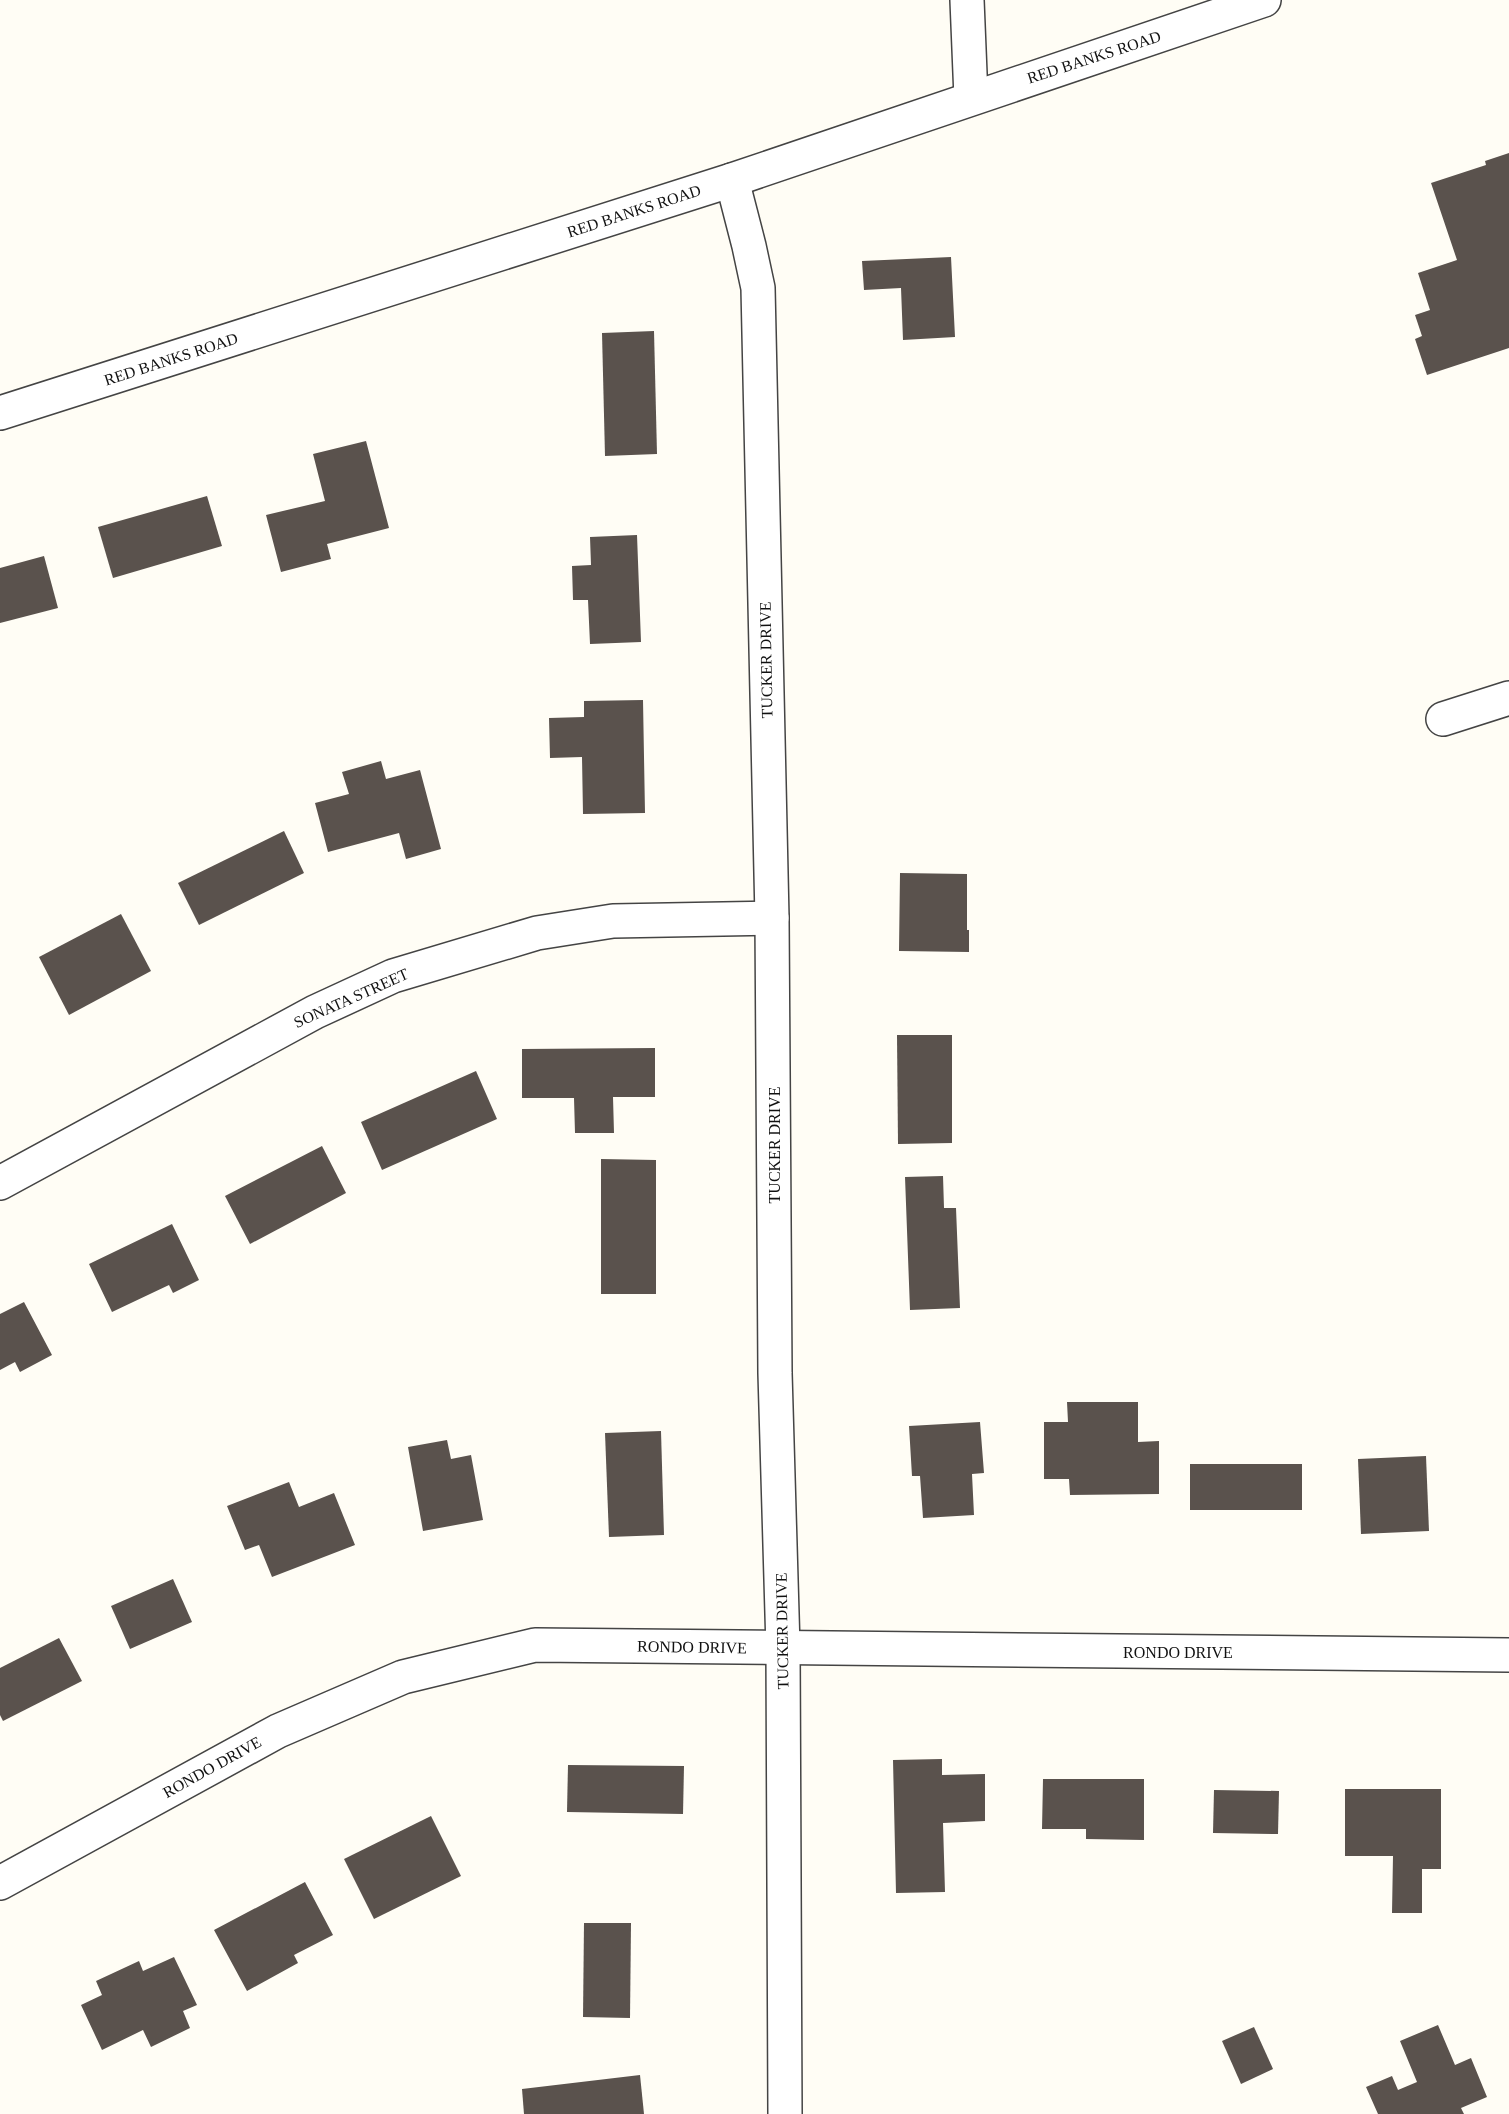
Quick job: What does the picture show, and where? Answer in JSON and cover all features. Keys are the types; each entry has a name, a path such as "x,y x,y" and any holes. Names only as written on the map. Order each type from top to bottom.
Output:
{"street":[{"path":"967,0 971,98"},
{"name":"RED BANKS ROAD","path":"0,413 732,180 1264,0"},
{"name":"TUCKER DRIVE","path":"732,180 758,288 772,918 775,1373 783,1648 785,2114"},
{"path":"1443,719 1509,698"},
{"name":"SONATA STREET","path":"0,1183 315,1012 393,976 537,933 613,921 772,918"},
{"name":"RONDO DRIVE","path":"0,1883 278,1731 404,1677 536,1645 1509,1655"}],"building":[{"path":"1509,153 1509,348 1427,375 1415,339 1422,336 1415,315 1430,310 1418,273 1457,260 1431,183 1486,165 1485,161"},
{"path":"951,257 955,337 903,340 901,288 864,290 862,261"},
{"path":"654,331 657,454 605,456 602,333"},
{"path":"366,441 389,528 327,544 331,559 281,572 266,515 325,501 313,454"},
{"path":"207,496 222,546 113,578 98,527"},
{"path":"637,535 641,642 590,644 588,600 573,600 572,566 591,565 590,537"},
{"path":"44,556 58,608 0,623 0,568"},
{"path":"643,700 645,813 583,814 582,757 550,758 549,718 584,717 584,701"},
{"path":"381,761 386,779 420,770 441,849 406,859 399,833 328,852 315,803 349,794 342,772"},
{"path":"284,831 304,873 199,925 178,883"},
{"path":"900,873 967,874 969,952 899,951"},
{"path":"121,914 151,971 69,1015 39,957"},
{"path":"897,1035 952,1035 952,1143 898,1144"},
{"path":"655,1048 655,1097 613,1097 614,1133 575,1133 574,1098 522,1098 522,1049"},
{"path":"476,1071 497,1119 382,1170 361,1122"},
{"path":"322,1146 346,1193 250,1244 225,1196"},
{"path":"601,1159 656,1160 656,1294 601,1294"},
{"path":"943,1176 944,1208 956,1208 960,1308 910,1310 905,1177"},
{"path":"172,1224 199,1280 173,1293 169,1285 112,1312 89,1264"},
{"path":"24,1302 52,1355 20,1372 15,1362 0,1370 0,1314"},
{"path":"1067,1402 1138,1402 1138,1442 1159,1441 1159,1494 1070,1495 1069,1479 1044,1479 1044,1422 1068,1422"},
{"path":"980,1422 984,1473 972,1474 974,1515 923,1518 920,1476 912,1476 909,1426"},
{"path":"661,1431 664,1535 609,1537 605,1433"},
{"path":"447,1440 451,1459 471,1455 483,1520 423,1531 408,1447"},
{"path":"1426,1456 1429,1531 1361,1534 1358,1459"},
{"path":"1190,1464 1302,1464 1302,1510 1190,1510"},
{"path":"289,1482 299,1507 334,1493 355,1545 272,1577 259,1545 245,1550 227,1506"},
{"path":"173,1579 192,1622 130,1649 111,1606"},
{"path":"59,1638 82,1681 3,1721 0,1715 0,1668"},
{"path":"942,1759 942,1775 985,1774 985,1821 943,1823 945,1892 896,1893 893,1760"},
{"path":"568,1765 684,1766 683,1814 567,1812"},
{"path":"1043,1779 1144,1779 1144,1840 1086,1839 1086,1829 1042,1829"},
{"path":"1345,1789 1441,1789 1441,1869 1422,1869 1422,1913 1392,1913 1393,1856 1345,1856"},
{"path":"1214,1790 1279,1791 1278,1834 1213,1833"},
{"path":"431,1816 461,1876 374,1919 344,1859"},
{"path":"305,1882 333,1935 294,1955 298,1963 247,1991 214,1930"},
{"path":"584,1923 631,1923 630,2018 583,2017"},
{"path":"174,1957 197,2005 183,2011 190,2028 151,2047 143,2030 102,2050 81,2005 102,1995 96,1981 139,1961 143,1971"},
{"path":"1438,2025 1455,2065 1471,2058 1487,2097 1461,2108 1464,2114 1378,2114 1366,2087 1392,2076 1398,2090 1417,2082 1400,2041"},
{"path":"1254,2027 1273,2069 1241,2084 1222,2041"},
{"path":"640,2075 644,2114 524,2114 522,2089"}]}
